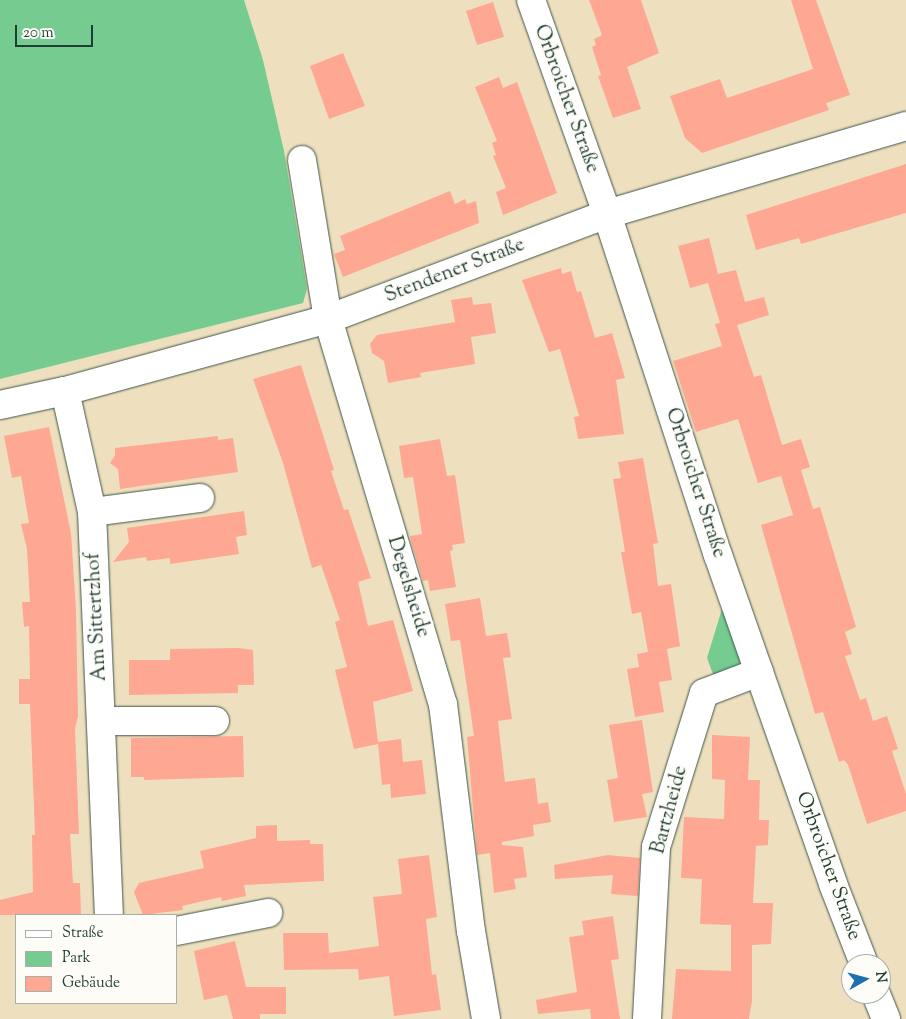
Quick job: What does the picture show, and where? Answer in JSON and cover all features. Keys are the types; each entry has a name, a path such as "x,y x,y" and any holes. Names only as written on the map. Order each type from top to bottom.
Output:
{"street":[{"name":"Orbroicher Straße","path":"531,0 607,214 759,672 833,884 860,954"},
{"name":"Stendener Straße","path":"0,405 64,391 328,319 607,214 906,126"},
{"name":"Degelsheide","path":"302,160 328,319 443,704 470,931 486,1019"},
{"name":"Am Sittertzhof","path":"64,391 92,512 109,914"},
{"path":"92,512 200,498"},
{"name":"Bartzheide","path":"647,1019 656,847 704,693 759,672"},
{"path":"102,721 215,721"},
{"path":"178,931 268,913"},
{"path":"880,1004 886,1019"}],"green space":[{"path":"0,0 244,0 263,60 284,151 307,289 303,303 0,379"},
{"path":"725,599 743,649 739,665 714,677 707,658"}],"building":[{"path":"589,0 641,0 659,53 627,67 641,109 613,118 598,76 601,75 592,47 596,45 594,39 602,35"},
{"path":"791,0 816,0 850,95 826,103 829,110 702,153 685,138 670,96 720,79 727,98 813,69"},
{"path":"493,2 504,37 477,45 466,11"},
{"path":"343,53 365,106 329,119 310,66"},
{"path":"499,77 503,88 517,82 557,193 503,215 496,192 506,188 493,156 496,155 492,143 497,141 475,87"},
{"path":"906,164 906,213 801,244 799,238 756,250 746,215"},
{"path":"450,191 455,204 465,199 467,204 476,201 479,223 343,277 334,254 345,250 340,236"},
{"path":"709,238 718,274 736,270 745,302 764,297 769,315 737,325 754,377 761,375 782,445 801,439 810,467 801,470 813,509 820,507 856,627 845,632 852,654 845,656 860,700 866,698 873,721 887,716 898,749 892,751 906,794 906,811 867,824 848,765 844,760 839,762 823,712 815,714 761,525 793,515 781,476 758,483 738,419 696,432 673,361 722,346 715,324 720,323 708,283 690,288 678,246"},
{"path":"561,268 562,274 571,271 577,292 581,291 595,338 612,333 625,378 616,380 624,434 578,439 574,417 579,416 560,349 549,352 522,280"},
{"path":"472,297 473,305 491,303 496,333 471,337 475,364 420,373 421,377 388,383 384,361 372,353 370,344 377,335 455,322 451,300"},
{"path":"301,365 334,470 331,471 344,510 348,509 371,578 358,582 368,626 393,620 413,691 373,702 378,742 401,739 403,762 422,760 426,794 391,798 390,784 382,785 378,744 354,749 335,670 347,667 335,622 340,620 321,565 312,568 283,463 253,379"},
{"path":"49,427 71,533 76,610 78,716 75,729 79,834 70,834 73,883 80,883 81,914 0,915 0,900 33,892 32,835 35,835 30,704 19,704 19,679 30,679 29,626 24,627 22,602 30,602 27,549 21,524 29,523 21,476 12,478 4,436"},
{"path":"218,436 218,440 233,438 238,472 120,489 118,469 110,463 115,455 115,448"},
{"path":"440,439 447,476 455,475 465,543 452,545 453,550 450,551 456,587 430,591 428,580 423,581 411,541 410,536 422,534 413,477 404,478 399,446"},
{"path":"643,458 658,543 653,544 658,586 671,584 680,646 667,649 672,680 659,682 664,712 635,717 627,669 639,667 637,654 648,652 641,612 632,614 621,552 625,552 613,479 621,478 618,462"},
{"path":"244,511 247,535 236,537 239,554 170,564 170,558 147,561 146,557 113,562 129,542 127,528"},
{"path":"480,598 486,636 507,633 511,657 503,658 512,719 498,721 505,782 535,778 538,804 548,802 551,822 533,825 534,836 502,842 502,845 523,847 527,877 514,879 516,889 494,893 490,853 477,855 467,737 474,736 460,640 451,641 445,604"},
{"path":"238,648 253,650 254,685 238,685 238,693 129,695 129,660 170,660 170,649"},
{"path":"642,720 653,792 642,794 647,817 614,822 607,780 618,778 609,725"},
{"path":"712,735 750,737 748,780 760,780 759,820 769,820 768,845 756,846 753,903 773,903 771,944 752,945 752,1001 749,1019 672,1019 676,969 731,971 731,925 700,924 702,879 681,878 684,817 724,819 725,780 712,779"},
{"path":"243,736 244,777 144,780 144,777 131,777 131,738"},
{"path":"277,825 277,841 310,840 310,844 323,844 324,881 244,885 246,896 222,901 221,897 182,906 183,910 143,914 134,892 139,883 204,868 200,851 256,838 256,826"},
{"path":"429,855 437,917 426,919 432,975 436,974 441,1010 394,1016 389,976 359,980 358,969 284,970 283,933 328,933 329,953 379,946 373,897 402,894 398,859"},
{"path":"608,855 640,858 638,896 611,894 613,875 555,879 554,865"},
{"path":"613,916 619,959 611,960 620,1019 591,1019 590,1009 538,1014 536,1000 577,992 569,937 584,935 582,921"},
{"path":"235,941 246,987 286,987 286,1014 260,1014 260,1019 233,1019 227,995 204,1000 194,951"}]}
